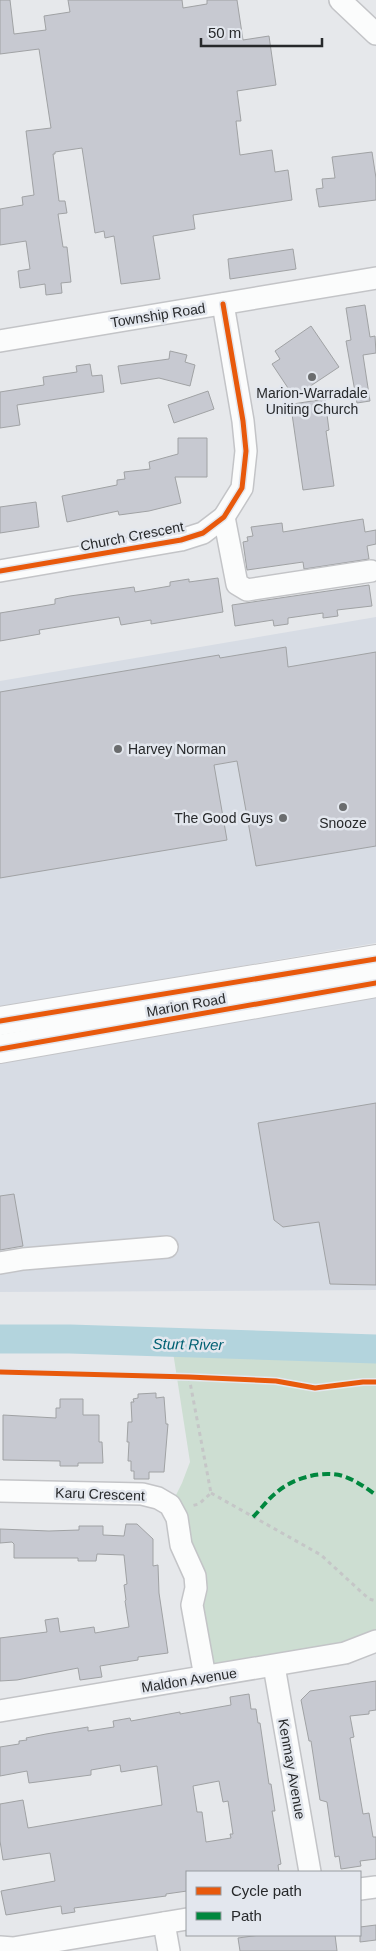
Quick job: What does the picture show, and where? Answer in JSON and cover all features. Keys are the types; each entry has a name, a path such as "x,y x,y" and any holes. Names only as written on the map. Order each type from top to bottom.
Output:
{"main road":[{"name":"Marion Road","path":"0,1021 376,959"},
{"name":"Marion Road","path":"0,1049 376,983"}],"street":[{"path":"340,0 376,34"},
{"name":"Township Road","path":"0,341 376,278"},
{"name":"Church Crescent","path":"0,572 181,540 203,533 224,517 242,488 246,451 243,421 223,304"},
{"path":"224,517 237,584 246,590 371,572"},
{"path":"0,1263 23,1259 168,1247"},
{"name":"Karu Crescent","path":"0,1491 142,1494 158,1498 170,1505"},
{"path":"170,1505 177,1518 182,1545 195,1576 196,1588 192,1605 204,1677"},
{"name":"Maldon Avenue","path":"0,1711 345,1653 376,1641"},
{"name":"Kenmay Avenue","path":"274,1666 310,1871"},
{"path":"361,1890 376,1887"},
{"path":"0,1947 13,1948 186,1919"},
{"path":"164,1923 169,1951"}],"path":[{"path":"180,1377 199,1378"},
{"path":"189,1377 211,1493 320,1555 369,1599 376,1601"},
{"path":"170,1505 185,1507 199,1504 211,1493"}],"shaded area":[{"path":"376,617 376,943 0,1007 0,681"},
{"path":"376,997 376,1290 0,1292 0,1062"}],"green space":[{"path":"173,1352 376,1357 376,1636 209,1673 173,1501 190,1462"}],"building":[{"path":"0,0 10,0 14,34 46,30 44,16 70,12 68,0 182,0 183,8 207,4 207,0 237,0 243,40 269,36 276,85 237,91 241,121 236,121 240,155 272,150 275,172 288,170 292,200 193,215 195,229 153,236 160,279 121,284 114,236 105,238 104,231 95,233 82,148 55,152 53,154 59,201 65,201 67,213 58,214 63,247 67,247 71,282 61,283 62,293 46,295 45,284 20,288 18,271 30,269 26,241 0,245 0,209 23,205 22,197 34,195 26,131 51,128 39,49 0,54"},
{"path":"372,152 376,178 376,200 319,207 316,189 323,188 322,179 335,178 332,157"},
{"path":"293,249 296,269 230,279 228,259"},
{"path":"365,305 370,337 375,336 376,353 363,355 370,401 357,403 346,341 351,340 346,308"},
{"path":"311,326 339,367 294,397 272,364 280,359 275,351"},
{"path":"170,351 187,355 185,362 195,365 190,386 159,378 121,384 118,366 169,359"},
{"path":"90,364 92,376 102,375 104,392 17,405 20,425 0,428 0,392 44,385 43,377 77,372 76,366"},
{"path":"208,391 214,409 174,423 168,405"},
{"path":"325,399 329,430 326,431 334,486 303,490 292,414 294,414 293,404"},
{"path":"178,438 207,438 207,477 175,477 181,503 149,511 119,515 118,511 67,522 62,496 117,485 117,480 125,479 124,472 150,469 149,462 178,454"},
{"path":"36,502 39,527 0,533 0,507"},
{"path":"363,519 365,532 376,530 376,544 367,546 369,559 304,569 303,562 247,570 243,542 248,541 247,537 253,536 251,527 282,523 283,532"},
{"path":"218,578 223,612 151,624 151,620 121,625 119,617 39,630 40,634 0,641 0,613 55,604 55,599 70,596 134,587 135,592 170,586 170,582 189,579 189,582"},
{"path":"369,585 372,606 337,610 338,616 323,618 323,613 288,618 288,624 274,626 273,620 235,626 232,605"},
{"name":"Harvey Norman","path":"286,647 288,667 376,652 376,846 256,866 237,761 214,765 227,840 0,878 0,692 219,655 220,658"},
{"path":"376,1103 376,1285 330,1284 319,1222 283,1227 274,1220 258,1123"},
{"path":"14,1194 23,1246 0,1250 0,1196"},
{"path":"156,1393 156,1398 164,1397 166,1424 168,1424 164,1472 149,1472 149,1479 134,1479 134,1471 131,1471 131,1461 128,1461 129,1442 127,1442 128,1422 132,1422 131,1402 134,1402 133,1399 138,1398 138,1394"},
{"path":"60,1399 83,1399 83,1415 99,1415 99,1442 102,1442 103,1463 78,1463 78,1466 60,1466 60,1461 3,1460 3,1415 56,1418 56,1408 60,1408"},
{"path":"126,1524 137,1524 153,1539 153,1566 158,1565 159,1593 168,1653 138,1657 138,1660 100,1666 102,1677 80,1680 78,1668 17,1680 0,1681 0,1638 47,1632 45,1620 58,1618 60,1632 94,1627 95,1633 129,1627 125,1601 124,1585 127,1584 124,1555 97,1554 96,1561 78,1561 78,1558 14,1558 14,1544 12,1542 0,1543 0,1529 49,1531 79,1530 79,1526 103,1526 103,1535 124,1536"},
{"path":"376,1681 376,1710 369,1711 369,1714 350,1716 354,1737 350,1738 363,1814 369,1813 373,1837 376,1837 376,1859 360,1861 361,1866 341,1869 339,1856 335,1857 327,1802 320,1800 311,1741 309,1741 301,1700 310,1691"},
{"path":"249,1694 251,1709 256,1709 275,1811 272,1811 281,1864 278,1865 279,1871 186,1871 186,1891 166,1894 166,1896 74,1908 75,1912 62,1914 61,1906 6,1915 1,1891 55,1881 50,1853 3,1860 0,1841 0,1804 23,1800 28,1828 162,1805 157,1766 121,1772 120,1765 91,1770 91,1775 29,1783 27,1771 0,1776 0,1747 19,1744 19,1741 27,1740 26,1738 46,1734 88,1727 88,1731 114,1727 113,1721 130,1718 131,1721 231,1705 230,1697","holes":["219,1781 223,1802 228,1801 233,1834 230,1834 231,1838 206,1842 202,1812 197,1812 193,1786"]},
{"path":"376,1925 376,1940 360,1942 361,1927"},
{"path":"253,1936 335,1936 337,1951 240,1951 238,1938"}],"waterway":[{"name":"Sturt River","path":"0,1339 70,1339 376,1349"}],"marked path":[{"path":"253,1517 284,1487 308,1476 326,1474 343,1476 376,1495"}],"cycle path":[{"path":"0,571 181,540 203,533 224,517 242,488 246,451 243,421 223,304"},
{"path":"0,1021 376,959"},
{"path":"0,1049 376,983"},
{"path":"0,1372 276,1381 315,1388 376,1382"}],"place":[{"name":"Marion-Warradale Uniting Church","path":"312,377"},
{"name":"Harvey Norman","path":"118,749"},
{"name":"Snooze","path":"343,807"},
{"name":"The Good Guys","path":"283,818"}]}
